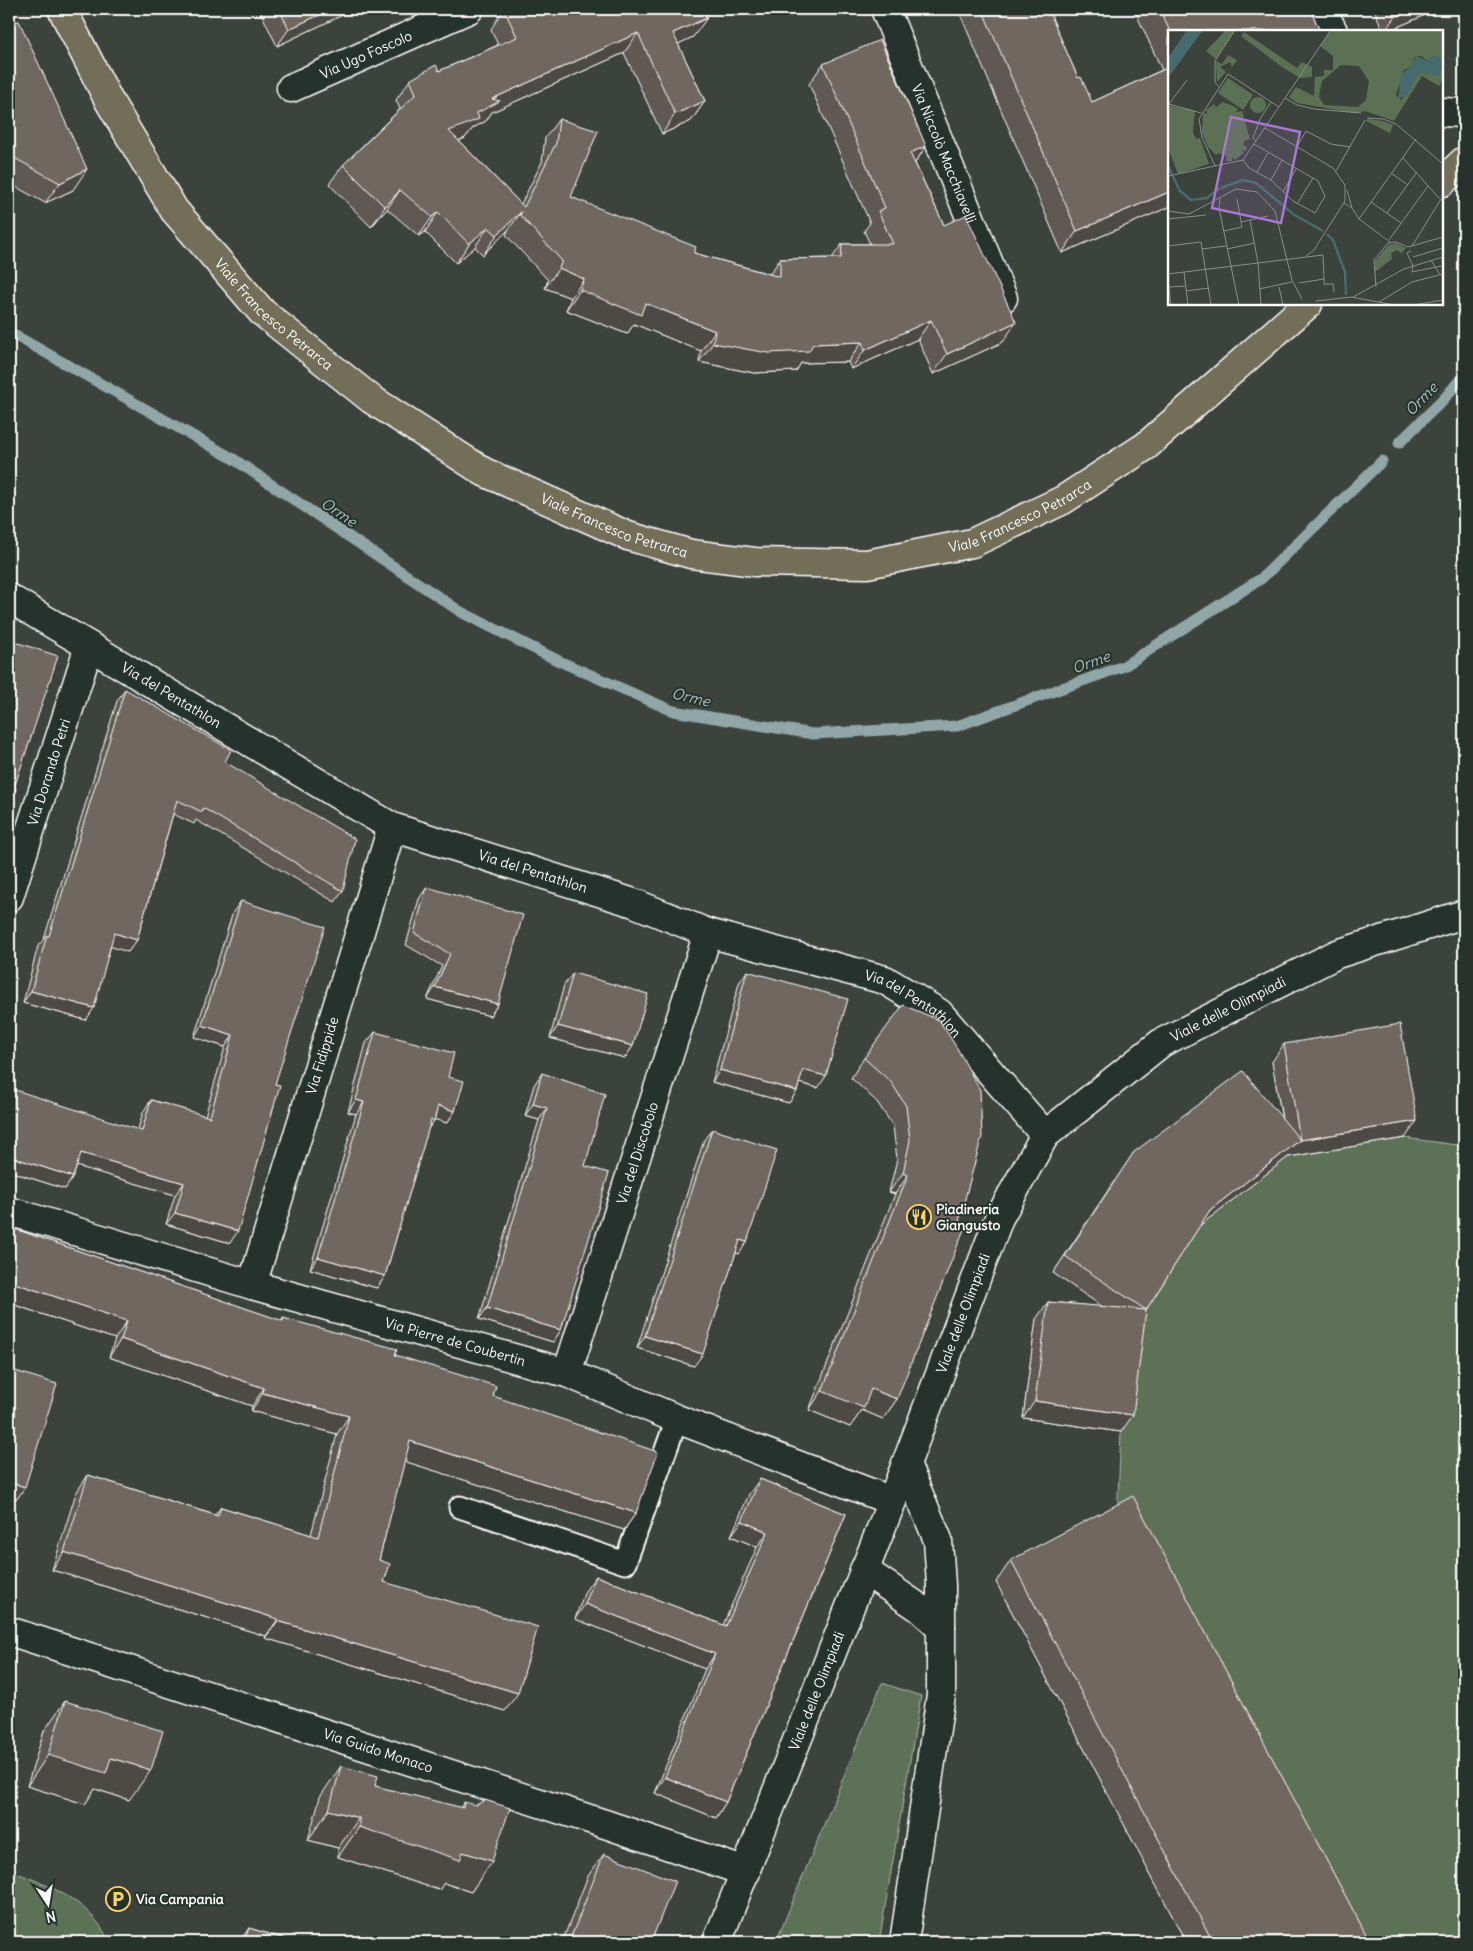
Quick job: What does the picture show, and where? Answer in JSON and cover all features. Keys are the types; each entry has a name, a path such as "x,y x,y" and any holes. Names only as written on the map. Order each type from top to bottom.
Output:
{"main road":[{"name":"Viale Francesco Petrarca","path":"62,9 109,101 174,210 262,312 371,399 484,472 628,536 691,554 755,562 867,564 972,543 1064,500 1146,446 1307,305"},
{"path":"1443,178 1464,161"}],"street":[{"name":"Via Ugo Foscolo","path":"290,88 469,9"},
{"name":"Via Niccolò Macchiavelli","path":"885,9 1003,298"},
{"path":"1322,9 1332,30"},
{"path":"1443,112 1464,113"},
{"name":"Via del Pentathlon","path":"9,598 392,827 634,903 708,934 885,980 939,1013 1045,1135"},
{"name":"Via Dorando Petri","path":"9,897 89,646"},
{"name":"Via Fidippide","path":"252,1285 392,827"},
{"name":"Viale delle Olimpiadi","path":"717,1942 892,1501 1000,1218 1045,1135 1161,1043 1337,954 1464,914"},
{"name":"Via del Discobolo","path":"567,1373 708,934"},
{"name":"Via Pierre de Coubertin","path":"9,1211 252,1285 567,1373 677,1419 892,1501"},
{"path":"904,1942 941,1695 941,1585 938,1540 906,1464"},
{"path":"864,1570 921,1609 941,1627"},
{"name":"Via Guido Monaco","path":"9,1630 599,1822 746,1872"}],"lane":[{"path":"460,1507 625,1563 677,1419"}],"green space":[{"path":"1388,1041 1405,1138 1464,1146 1464,1942 1186,1942 996,1582 1117,1518 1121,1432 1023,1418 1036,1319 1133,1327 1053,1273 1114,1181 1288,1156 1272,1062"},
{"path":"882,1683 921,1696 879,1942 776,1942"},
{"path":"9,1870 39,1882 80,1905 92,1916 109,1942 9,1942"}],"building":[{"path":"279,9 332,9 289,29"},
{"path":"504,9 702,9 707,18 673,33 705,101 675,114 638,33 492,99 500,101 477,113 479,119 449,131 524,207 556,143 559,119 598,131 571,197 696,247 694,253 780,277 780,259 841,258 842,244 893,244 878,211 885,208 823,64 880,40 926,146 910,153 944,225 966,215 1016,322 947,354 931,320 865,350 862,342 813,344 809,351 768,353 713,343 715,331 645,303 641,315 580,290 584,279 559,268 562,261 520,215 522,211 497,235 488,227 469,244 438,212 432,217 400,190 385,207 343,165 416,94 410,80 436,65 439,71 517,37"},
{"path":"982,9 1048,9 1078,78 1081,77 1092,102 1168,67 1168,192 1077,231"},
{"path":"1159,9 1310,9 1320,30 1170,30"},
{"path":"1391,9 1415,9 1395,17"},
{"path":"19,21 87,169 60,183 9,155 9,22"},
{"path":"9,640 58,656 14,788 16,788 9,814"},
{"path":"125,689 231,750 225,762 355,839 343,891 203,808 202,812 177,800 137,940 114,933 94,1008 31,991"},
{"path":"427,887 523,915 498,1004 435,987 450,954 414,933"},
{"path":"241,901 325,927 275,1084 280,1085 238,1231 175,1213 184,1183 81,1153 73,1177 9,1156 9,1088 142,1131 151,1100 210,1117 233,1035 202,1025"},
{"path":"747,971 848,999 826,1076 803,1070 797,1091 720,1070"},
{"path":"573,973 648,994 633,1046 558,1026"},
{"path":"903,1005 939,1020 957,1048 980,1090 982,1136 959,1221 966,1224 897,1399 871,1389 864,1408 822,1391 908,1175 903,1173 910,1140 906,1106 891,1082 864,1058"},
{"path":"1400,1024 1417,1121 1300,1140 1284,1044"},
{"path":"375,1032 454,1053 448,1077 464,1081 455,1111 438,1106 434,1121 431,1120 385,1276 318,1257 364,1102 356,1100"},
{"path":"1243,1071 1300,1140 1210,1210 1146,1310 1065,1256 1134,1152"},
{"path":"542,1073 605,1094 585,1166 609,1173 561,1330 487,1308 547,1108 533,1104"},
{"path":"712,1129 777,1150 747,1242 740,1240 703,1354 645,1336"},
{"path":"9,1227 283,1321 283,1318 397,1349 395,1355 496,1386 493,1396 658,1452 636,1513 410,1441 379,1560 390,1564 384,1582 538,1627 518,1693 278,1621 278,1619 64,1552 88,1475 218,1516 221,1507 318,1537 349,1416 263,1393 264,1388 121,1339 127,1321 9,1281"},
{"path":"1048,1302 1146,1310 1133,1415 1035,1401"},
{"path":"9,1369 57,1384 25,1487 9,1482"},
{"path":"760,1479 846,1514 726,1802 665,1777 715,1654 585,1604 596,1576 726,1626 768,1532 742,1521"},
{"path":"1133,1496 1370,1942 1213,1942 1011,1560"},
{"path":"65,1701 163,1731 151,1770 111,1758 106,1773 48,1755"},
{"path":"341,1766 378,1776 375,1786 463,1808 464,1802 476,1805 485,1800 510,1808 492,1861 463,1852 460,1860 359,1827 359,1818 329,1810"},
{"path":"604,1854 675,1881 651,1942 569,1942"},
{"path":"249,1928 295,1942 244,1942"}],"waterway":[{"name":"Orme","path":"9,332 232,458 461,612 559,661 673,711 813,734 957,726 1124,666 1262,578 1382,461"},
{"name":"Orme","path":"1399,443 1443,400 1464,375"}],"place":[{"name":"Piadineria Giangusto","path":"919,1217"},
{"name":"Via Campania","path":"118,1899"}]}
